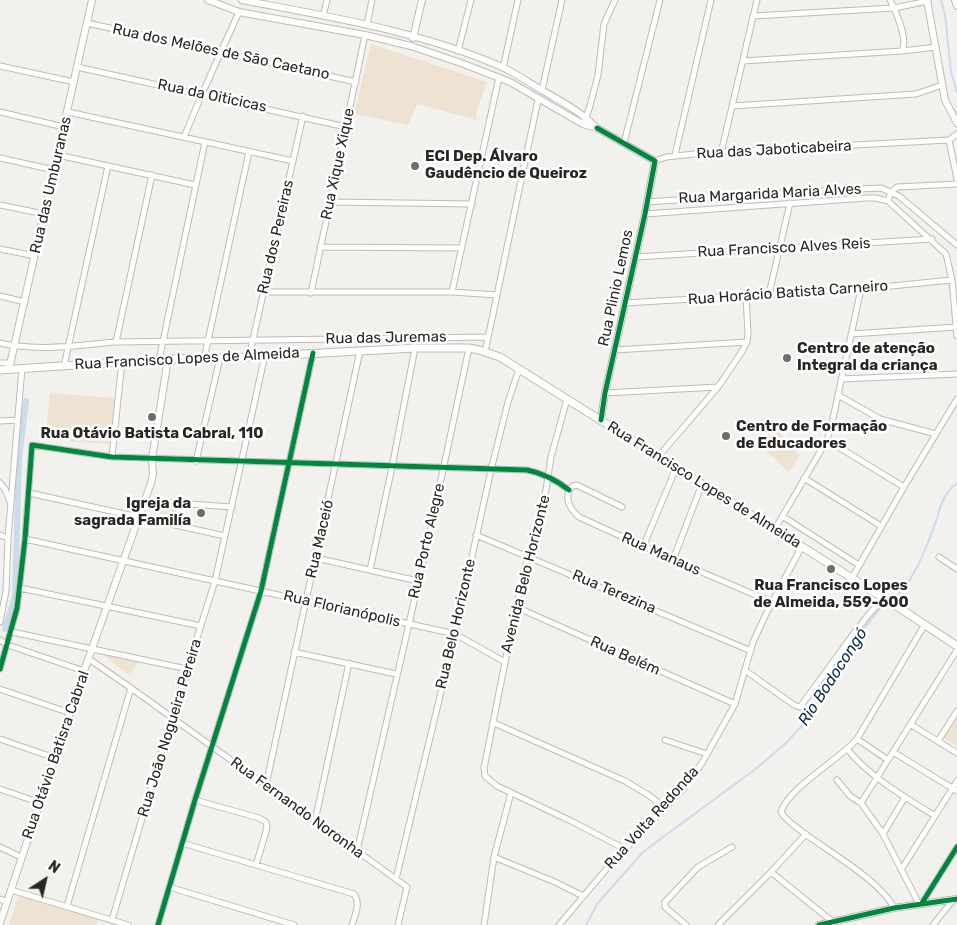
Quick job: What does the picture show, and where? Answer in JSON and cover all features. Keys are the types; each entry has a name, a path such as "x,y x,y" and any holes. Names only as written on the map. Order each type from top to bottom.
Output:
{"main road":[{"name":"Rua Francisco Lopes de Almeida","path":"0,370 10,366 22,368 168,359 249,357 415,348 469,348 485,352 500,357 802,546 925,624 955,649"}],"street":[{"name":"Rua das Umburanas","path":"10,366 92,0"},
{"path":"208,0 239,12 365,35 411,46 499,77 538,100 585,121"},
{"path":"242,0 279,4 323,16 414,36 503,68 542,90 585,121 654,161"},
{"path":"323,16 327,0"},
{"path":"367,25 372,0"},
{"path":"411,46 422,0"},
{"path":"458,51 471,0"},
{"path":"503,68 518,0"},
{"path":"542,90 562,0"},
{"path":"585,121 598,75 604,24 615,0"},
{"path":"624,143 660,0"},
{"path":"675,156 711,0"},
{"path":"722,153 756,0"},
{"path":"890,0 904,44 902,51"},
{"path":"753,16 894,8 928,0 945,100 957,123"},
{"path":"955,0 957,6"},
{"path":"184,137 239,12"},
{"name":"Rua dos Melões de São Caetano","path":"87,23 356,82"},
{"name":"Rua Xique Xique","path":"312,293 365,35"},
{"path":"742,62 936,47"},
{"path":"0,66 74,82"},
{"name":"Rua da Oiticicas","path":"77,68 303,116 346,127"},
{"path":"452,292 499,77"},
{"path":"732,106 916,94 942,85"},
{"path":"485,352 538,100"},
{"path":"0,112 64,127"},
{"path":"68,112 293,161"},
{"name":"Rua dos Pereiras","path":"249,357 303,116"},
{"path":"957,134 949,140 957,179"},
{"name":"Rua das Jaboticabeira","path":"654,161 675,156 949,140"},
{"path":"159,360 205,142"},
{"path":"204,359 249,152"},
{"path":"58,154 195,185"},
{"path":"0,158 54,170"},
{"name":"Rua Plinio Lemos","path":"601,420 605,393 645,214 654,161"},
{"path":"64,366 108,166"},
{"path":"116,342 152,175"},
{"name":"Rua Margarida Maria Alves","path":"647,202 852,189 881,188 891,192 897,187 903,186 957,184"},
{"path":"957,245 891,192 888,201 946,254 952,280 957,336"},
{"name":"Rua Margarida Maria Alves","path":"645,214 866,198 888,201"},
{"path":"330,202 472,204"},
{"path":"769,294 790,204"},
{"path":"0,205 44,214"},
{"name":"Rua Francisco Alves Reis","path":"636,257 932,240"},
{"path":"320,247 461,248"},
{"path":"0,249 34,256"},
{"name":"Rua Horácio Batista Carneiro","path":"625,303 860,289 952,280"},
{"path":"775,529 826,440 838,395 860,289"},
{"path":"263,292 452,292 497,295"},
{"path":"0,296 25,302"},
{"path":"658,457 718,387 741,353 747,342 748,334 746,296"},
{"path":"851,334 957,328"},
{"name":"Rua das Juremas","path":"0,343 15,347 68,346 116,342 488,337"},
{"path":"615,350 747,342"},
{"path":"370,570 415,348"},
{"name":"Rua Porto Alegre","path":"357,851 469,348"},
{"name":"Rua Maceió","path":"266,786 360,352"},
{"path":"158,925 261,591 313,353"},
{"name":"Rua João Nogueira Pereira","path":"112,920 214,581 265,355"},
{"path":"196,461 220,358"},
{"name":"Rua Otávio Batisra Cabral","path":"0,923 84,671 145,501 153,474 152,459 168,359"},
{"path":"112,457 122,362"},
{"path":"0,363 10,366"},
{"path":"0,622 6,591 8,538 22,368"},
{"name":"Rua Belo Horizonte","path":"396,879 491,470 508,402 519,369"},
{"path":"841,379 957,374"},
{"path":"605,393 718,387"},
{"path":"838,395 880,419 936,434"},
{"name":"Avenida Belo Horizonte","path":"504,662 528,555 544,503 551,457 567,399"},
{"path":"852,578 957,399"},
{"path":"0,422 17,420"},
{"path":"826,440 904,487"},
{"path":"0,669 12,632 20,588 32,445 112,457 527,470 548,476 568,490 577,485 622,506"},
{"path":"643,547 676,468"},
{"path":"804,478 881,526"},
{"path":"0,484 5,489 11,505"},
{"path":"673,560 702,484"},
{"name":"Rua Manaus","path":"568,490 568,503 579,517 643,547 772,602"},
{"path":"29,493 225,536"},
{"path":"145,501 232,507"},
{"path":"782,516 859,565"},
{"path":"0,535 8,538"},
{"name":"Rua Terezina","path":"476,535 528,555 751,651"},
{"name":"Rua Florianópolis","path":"25,539 454,634 504,662"},
{"name":"Rua Volta Redonda","path":"558,925 625,849 684,788 707,754 735,704 751,651 772,602 802,546"},
{"path":"940,557 957,569"},
{"path":"316,558 418,581"},
{"path":"0,588 6,591"},
{"path":"20,588 201,626"},
{"path":"746,671 794,705 800,707 859,627 887,600"},
{"name":"Rua Belém","path":"516,607 735,704"},
{"path":"894,908 890,900 875,884 806,834 782,814 782,810 784,805 800,788 848,750 857,739 925,624"},
{"path":"12,632 187,669"},
{"path":"0,640 8,645 84,671"},
{"path":"861,803 955,649"},
{"path":"294,652 396,674"},
{"name":"Rua Fernando Noronha","path":"89,659 407,887 398,925"},
{"path":"504,662 484,768 485,776 497,786 625,849"},
{"path":"315,821 349,663"},
{"path":"67,906 131,688"},
{"path":"0,689 70,713"},
{"path":"938,741 957,711"},
{"path":"494,723 625,780 650,796 664,808"},
{"path":"910,724 957,753"},
{"path":"0,739 55,758"},
{"path":"857,739 888,760"},
{"path":"665,740 707,754"},
{"path":"848,750 859,764 876,777 935,816"},
{"path":"893,752 955,790"},
{"path":"837,780 850,796 861,803 883,834 920,904"},
{"path":"902,870 935,816 955,790 957,781"},
{"path":"0,788 40,803"},
{"path":"484,925 494,857 512,793"},
{"path":"883,834 905,797"},
{"path":"195,800 264,820 267,825 256,865"},
{"path":"718,925 806,834"},
{"path":"182,843 349,892 356,896 358,906 352,925"},
{"path":"0,847 21,857"},
{"path":"686,925 665,907 665,902 698,867 732,847"},
{"path":"920,904 957,847"},
{"path":"494,857 555,882 582,896"},
{"path":"771,872 833,922"},
{"path":"169,887 294,925"},
{"path":"11,890 128,925"},
{"path":"0,899 7,902"},
{"path":"819,925 843,922 894,908 955,899"},
{"path":"934,925 955,899"}],"shaded area":[{"path":"371,44 487,82 476,114 477,120 417,104 408,125 354,114"},
{"path":"50,392 117,398 111,444 45,440"},
{"path":"777,430 800,455 789,472 762,447"},
{"path":"150,503 179,506 174,518 148,510"},
{"path":"97,650 139,659 130,676"},
{"path":"957,717 957,746 943,738"},
{"path":"18,896 99,919 97,925 9,925"}],"waterway":[{"name":"Rio Bodocongó","path":"941,0 945,15 951,72 957,92"},
{"path":"5,629 15,596 19,459 26,401"},
{"name":"Rio Bodocongó","path":"891,601 899,594 917,567 945,497 957,483"},
{"name":"Rio Bodocongó","path":"586,925 598,903 643,852 758,767 785,744 800,728 823,692 841,670 850,646 882,606 887,603"}],"cycle path":[{"path":"597,128 655,161 605,393 601,420"},
{"path":"158,925 261,591 313,353"},
{"path":"0,669 17,608 25,539 32,445 112,457 527,470 549,477 569,490"},
{"path":"922,903 957,847"},
{"path":"819,925 894,908 957,899"}],"place":[{"name":"ECI Dep. Álvaro Gaudêncio de Queiroz","path":"415,166"},
{"name":"Centro de atenção Integral da criança","path":"787,358"},
{"name":"Rua Otávio Batista Cabral, 110","path":"152,417"},
{"name":"Centro de Formação de Educadores","path":"726,436"},
{"name":"Igreja da sagrada Familía","path":"201,513"},
{"name":"Rua Francisco Lopes de Almeida, 559-600","path":"831,569"}]}
